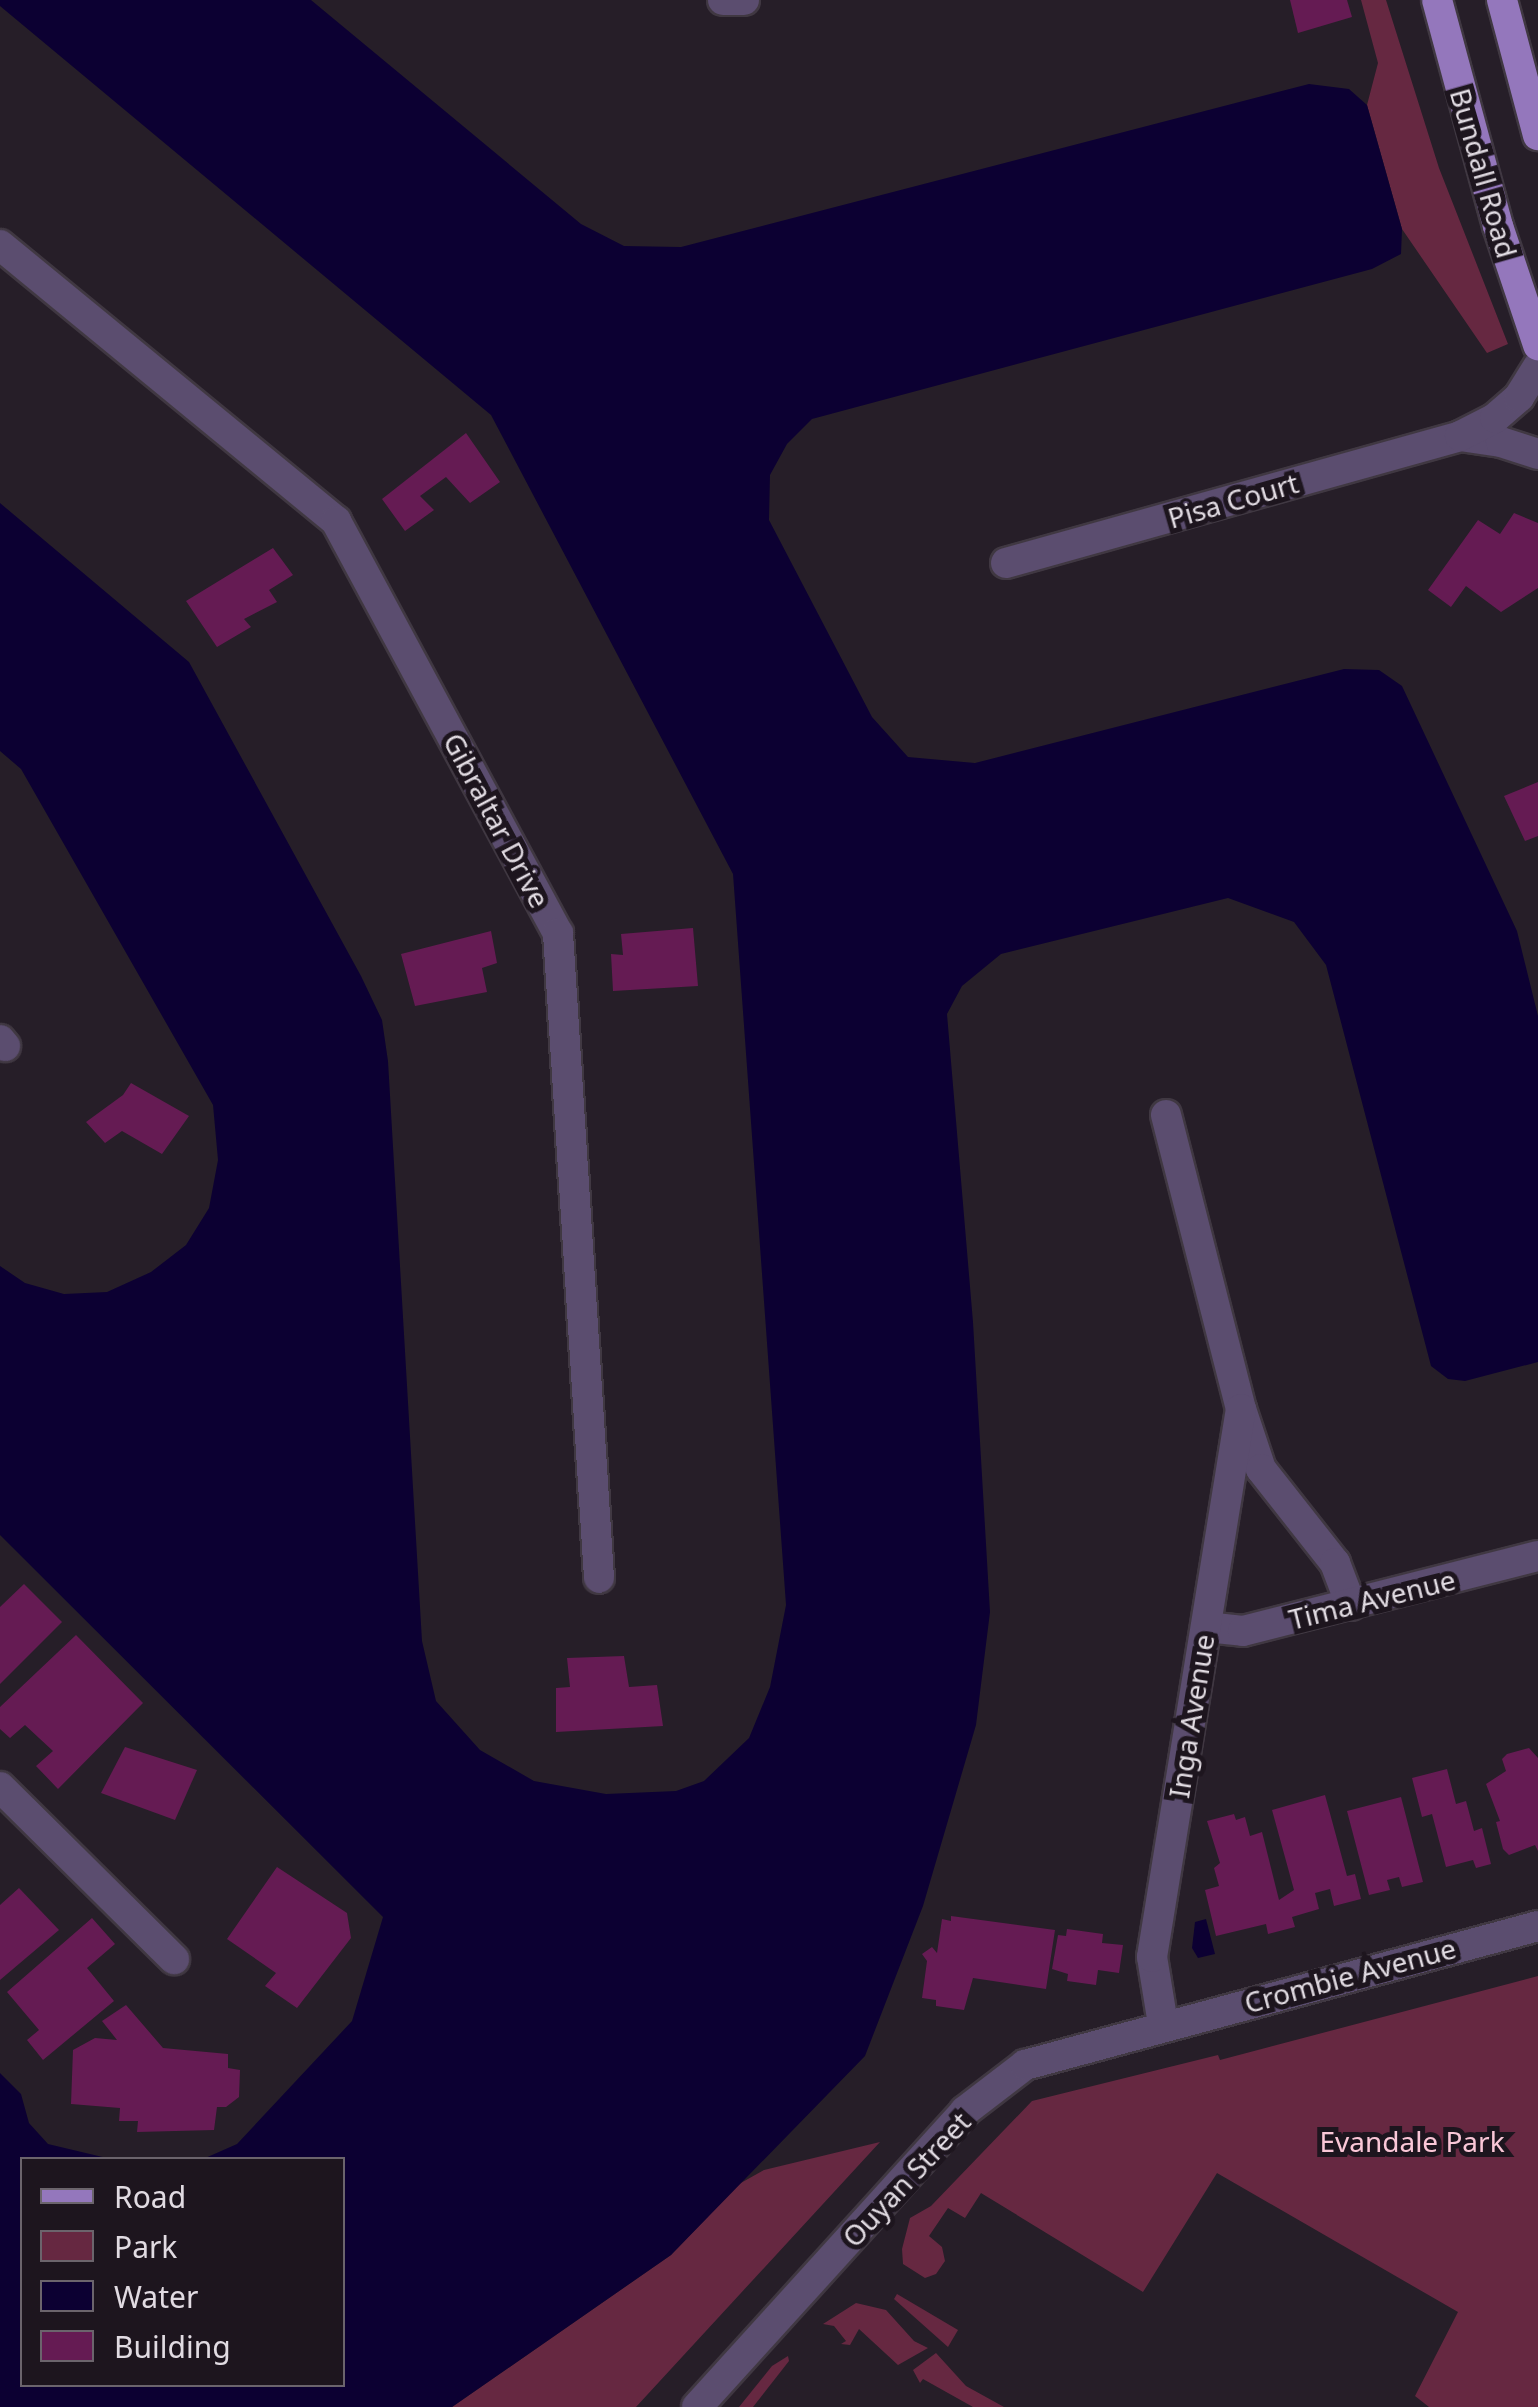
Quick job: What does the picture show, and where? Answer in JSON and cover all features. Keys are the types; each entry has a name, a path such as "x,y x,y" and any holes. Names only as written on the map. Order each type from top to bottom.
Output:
{"main road":[{"name":"Bundall Road","path":"1437,0 1493,209 1538,345"},
{"path":"1502,0 1538,135"}],"street":[{"path":"723,0 744,0"},
{"name":"Gibraltar Drive","path":"0,245 336,521 558,933 599,1578"},
{"name":"Pisa Court","path":"1006,564 1460,436 1496,418 1519,397 1538,366"},
{"name":"Pisa Court","path":"1460,436 1502,442 1538,454"},
{"name":"Inga Avenue","path":"1166,1115 1241,1409 1262,1469 1336,1563 1351,1605"},
{"name":"Inga Avenue","path":"1163,2024 1152,1958 1241,1409"},
{"name":"Tima Avenue","path":"1206,1628 1243,1632 1538,1556"},
{"path":"0,1786 174,1959"},
{"name":"Crombie Avenue","path":"1163,2024 1538,1926"},
{"name":"Ouyan Street","path":"697,2407 965,2112 1025,2065 1163,2024"}],"green space":[{"path":"1361,0 1386,0 1439,168 1508,344 1487,353 1402,229 1367,105 1378,63"},
{"name":"Evandale Park","path":"1538,1976 1538,2407 1429,2407 1415,2396 1458,2312 1217,2173 1143,2292 981,2193 965,2218 948,2208 929,2236 942,2247 945,2261 936,2274 925,2278 903,2264 902,2249 910,2218 931,2206 1032,2101 1218,2055 1220,2060"},
{"path":"880,2142 636,2407 452,2407 671,2255 739,2184 764,2170"},
{"path":"897,2294 958,2330 948,2347 894,2299"},
{"path":"856,2303 886,2310 914,2341 928,2348 898,2365 859,2329 850,2345 841,2344 846,2341 834,2326 823,2324"},
{"path":"936,2353 966,2386 1004,2407 973,2407 923,2379 920,2383 913,2370"},
{"path":"788,2356 789,2361 753,2407 739,2407 772,2366"}],"water":[{"path":"0,0 311,0 581,224 624,246 681,247 1309,84 1349,89 1367,105 1402,229 1401,254 1372,269 812,419 787,444 770,475 769,520 872,717 908,757 975,763 1344,669 1379,670 1402,686 1517,931 1538,1016 1538,1362 1465,1381 1448,1379 1431,1366 1326,965 1294,922 1228,898 1001,954 962,986 947,1014 973,1322 990,1612 976,1725 923,1906 865,2056 671,2255 452,2407 0,2407 0,2073 21,2094 29,2123 48,2144 103,2157 20,2157 20,2387 345,2387 345,2157 208,2157 237,2144 352,2021 383,1917 0,1535 0,1266 25,1283 64,1294 107,1292 151,1272 186,1245 209,1208 218,1160 213,1105 21,769 0,751 0,503 189,662 382,1020 388,1061 422,1641 436,1701 480,1750 534,1781 606,1794 676,1791 704,1781 749,1738 770,1687 786,1605 733,874 491,415 0,6"},
{"path":"1206,1919 1215,1954 1198,1958 1192,1948 1195,1922"}],"building":[{"path":"1290,0 1347,0 1352,17 1298,33"},
{"path":"466,433 500,482 470,503 446,477 420,496 434,510 405,531 382,499"},
{"path":"1514,513 1538,523 1538,588 1501,612 1466,586 1451,607 1428,590 1478,520 1500,534"},
{"path":"273,548 293,575 269,590 277,602 244,619 251,627 217,647 186,601"},
{"path":"1538,782 1538,836 1525,841 1504,796"},
{"path":"693,928 698,986 613,991 611,954 623,955 621,934"},
{"path":"491,931 497,963 482,968 487,992 415,1006 401,954"},
{"path":"131,1083 189,1116 162,1154 122,1131 105,1143 86,1122 123,1095"},
{"path":"24,1584 62,1622 0,1684 0,1607"},
{"path":"76,1635 143,1703 58,1789 36,1766 53,1751 25,1725 10,1738 0,1729 0,1707"},
{"path":"624,1656 629,1687 657,1685 663,1726 556,1732 556,1688 570,1687 567,1658"},
{"path":"125,1747 197,1770 175,1820 101,1793"},
{"path":"1529,1748 1538,1758 1538,1851 1535,1845 1509,1855 1503,1849 1496,1822 1500,1821 1486,1784 1506,1771 1502,1759 1507,1754"},
{"path":"1447,1769 1456,1804 1466,1801 1474,1831 1482,1828 1491,1864 1476,1868 1473,1860 1446,1867 1432,1814 1422,1817 1412,1778"},
{"path":"1325,1795 1347,1876 1355,1874 1361,1899 1334,1906 1330,1889 1315,1893 1319,1909 1292,1917 1295,1927 1268,1934 1266,1924 1216,1936 1205,1890 1219,1886 1214,1868 1220,1863 1207,1821 1234,1814 1236,1820 1245,1817 1250,1836 1262,1832 1279,1900 1294,1890 1272,1810"},
{"path":"1401,1797 1423,1882 1402,1887 1399,1877 1387,1880 1390,1890 1369,1895 1347,1811"},
{"path":"277,1867 347,1913 351,1938 297,2008 265,1986 276,1973 227,1939"},
{"path":"19,1888 59,1930 0,1980 0,1905"},
{"path":"951,1916 1055,1930 1046,1989 973,1978 964,2010 936,2006 936,2000 922,1998 927,1961 922,1954 932,1947 937,1953 942,1919 951,1921"},
{"path":"92,1918 115,1944 87,1968 114,2001 43,2060 27,2040 39,2030 7,1992"},
{"path":"1067,1929 1103,1934 1102,1943 1123,1945 1119,1973 1098,1970 1096,1985 1067,1981 1068,1974 1052,1969 1058,1935 1066,1936"},
{"path":"126,2005 163,2048 228,2054 228,2068 240,2070 239,2097 226,2107 217,2107 214,2130 137,2132 138,2121 119,2121 120,2108 71,2104 73,2050 95,2038 117,2040 102,2021"}]}
